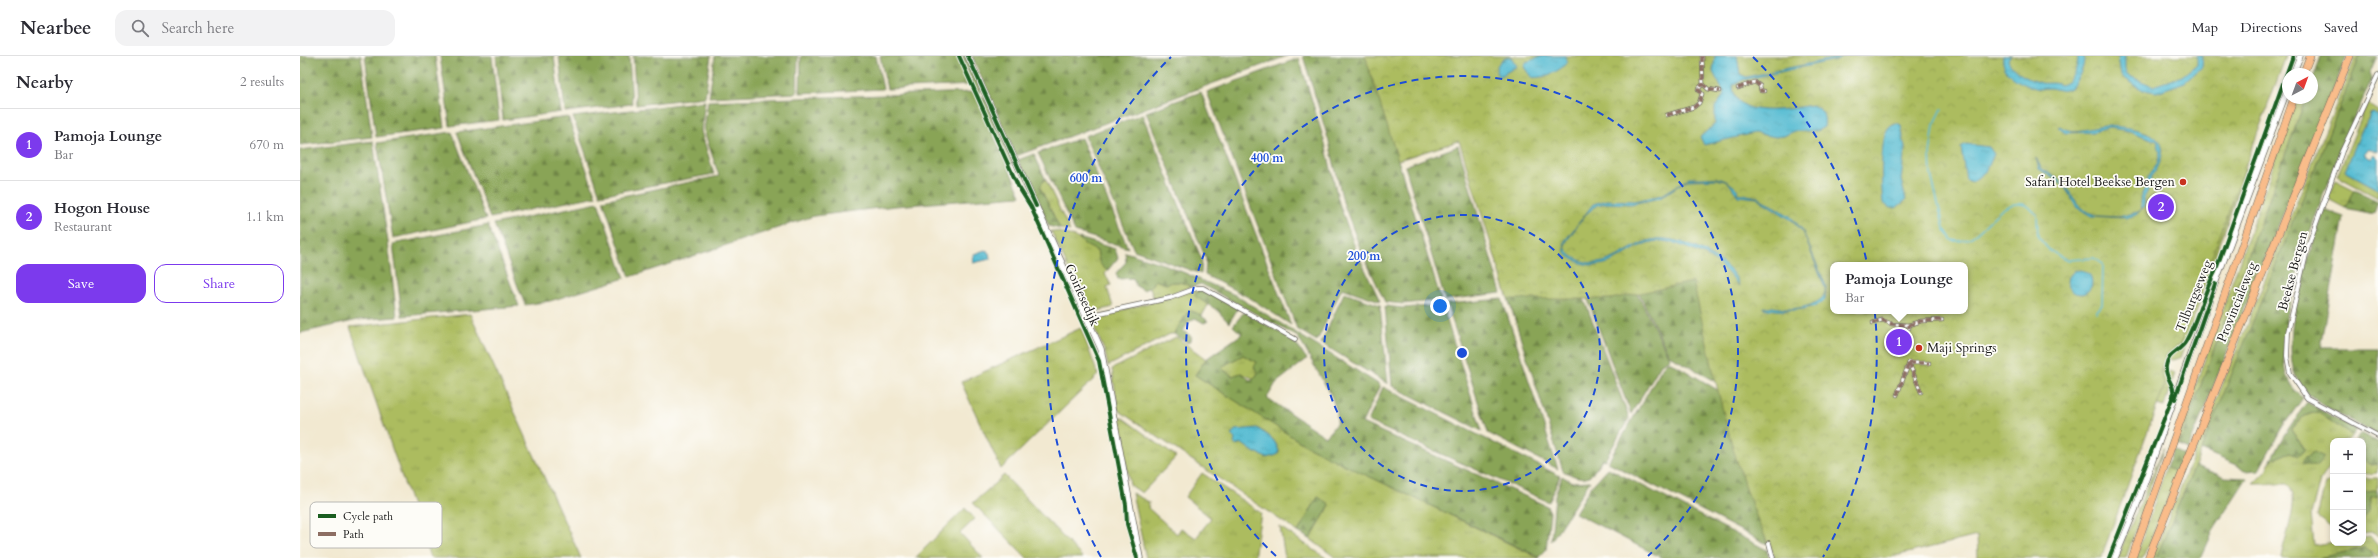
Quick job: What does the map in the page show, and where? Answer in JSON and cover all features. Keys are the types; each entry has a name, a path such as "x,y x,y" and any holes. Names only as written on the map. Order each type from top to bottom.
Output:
{"highway":[{"path":"2305,68 2310,56"},
{"name":"Provincialeweg","path":"2148,558 2350,56"},
{"name":"Provincialeweg","path":"2132,558 2292,104"}],"street":[{"name":"Goirlesedijk","path":"968,56 1101,350 1106,369 1140,558"},
{"path":"1702,56 1701,75 1703,84 1708,89 1720,91"},
{"path":"2295,68 2300,56"},
{"name":"Beekse Bergen","path":"2378,75 2342,151 2308,246 2288,332 2287,356 2290,373 2306,398 2378,436"},
{"path":"1738,88 1755,82 1761,91 1764,91"},
{"path":"1667,115 1694,107 1700,103 1702,94 1698,89 1703,84"},
{"name":"Tilburgseweg","path":"2115,558 2134,510 2216,281 2282,104"},
{"name":"Goirlesedijk","path":"1086,316 1170,298 1197,288 1203,288 1295,339"},
{"path":"1873,323 1882,320 1892,324 1909,326 1921,321 1942,320"},
{"path":"1909,363 1929,362"},
{"path":"1909,363 1921,392"},
{"path":"1897,395 1909,363"},
{"path":"1769,543 1773,558"}],"green space":[{"path":"300,56 361,56 372,137 300,145"},
{"path":"365,56 435,56 445,128 376,137"},
{"path":"440,56 492,56 499,120 450,126"},
{"path":"496,56 554,56 561,112 503,120"},
{"path":"559,56 629,56 632,104 565,112"},
{"path":"633,56 711,56 705,97 636,105"},
{"path":"715,56 798,56 797,93 709,97"},
{"path":"801,56 876,56 883,89 800,93"},
{"path":"880,56 958,56 971,85 887,89"},
{"path":"961,56 966,56 981,90 979,93 977,93"},
{"path":"972,56 1287,56 1016,156"},
{"path":"1303,56 1479,56 1479,134 1398,160 1441,300 1403,304 1385,302 1360,248 1343,202 1329,142"},
{"path":"1365,56 2286,56 2180,344 2166,355 2160,372 2165,384 2101,558 1978,558 1977,536 1887,558 1775,558 1760,526 1736,458 1717,388 1693,282 1611,299 1508,299 1459,141 1398,160"},
{"path":"2321,56 2347,56 2188,449 2179,445 2304,104 2318,104 2318,68 2317,68"},
{"path":"2356,56 2360,56 2195,466 2156,558 2152,558"},
{"path":"2360,56 2377,56 2370,72 2372,79 2327,184 2297,274 2287,316 2284,352 2288,379 2292,387 2303,398 2281,429 2259,470 2244,471 2237,465 2201,450"},
{"path":"1299,58 1325,143 1339,203 1356,250 1380,301 1342,288 1317,341 1297,329 1207,92"},
{"path":"974,92 1021,195 895,206 814,216 630,277 603,200 719,176 704,131 708,101"},
{"path":"1201,92 1291,325 1250,298 1205,275 1206,259 1146,112"},
{"path":"978,95 985,98 1014,163 1010,165"},
{"path":"705,101 701,131 714,174 600,195 573,117"},
{"path":"2295,104 2304,104 2179,445 2175,444"},
{"path":"2367,104 2378,111 2378,116 2373,113 2370,114 2345,171 2378,189 2378,198 2337,176"},
{"path":"1142,114 1202,260 1201,274 1134,250 1085,136"},
{"path":"568,117 596,196 490,218 457,132"},
{"path":"452,132 486,219 393,238 377,143"},
{"path":"1081,138 1128,248 1075,232 1038,153"},
{"path":"373,141 388,242 397,317 358,320 300,333 300,150"},
{"path":"1458,146 1501,293 1445,300 1405,166"},
{"path":"1034,154 1045,178 1040,187 1060,229 1049,226 1018,160"},
{"path":"2239,167 2246,169 2180,358 2172,360 2164,358"},
{"path":"1045,178 1070,231 1060,229 1039,186"},
{"path":"2335,180 2355,190 2345,208 2328,199"},
{"path":"2355,190 2378,201 2374,214 2345,208"},
{"path":"598,202 625,278 550,301 525,305 494,224"},
{"path":"2324,210 2344,217 2321,348 2378,348 2378,434 2336,413 2315,400 2301,386 2293,369 2291,349 2297,299"},
{"path":"488,225 519,306 402,316 393,244"},
{"path":"1051,231 1063,233 1076,238 1097,251 1100,264 1107,271 1105,274 1111,285 1107,287 1113,307 1089,313"},
{"path":"1079,238 1115,249 1118,258 1107,271 1100,264 1097,251 1085,245"},
{"path":"1125,252 1169,266 1235,295 1380,385 1362,423 1547,506 1550,512 1546,550 1539,557 1326,456 1302,443 1195,375 1206,359 1242,334 1233,326 1244,312 1293,340 1307,359 1276,383 1267,398 1326,437 1337,422 1337,412 1331,395 1298,337 1201,284 1191,287 1179,282 1166,284 1155,280 1149,288 1143,290 1136,286 1133,278 1118,279 1116,273 1126,262","holes":["1243,355 1257,362 1254,367 1258,373 1254,379 1250,380 1241,373 1232,376 1222,369 1223,366"]},
{"path":"1155,280 1166,284 1179,282 1191,287 1154,299 1150,287"},
{"path":"1693,280 1724,386 1669,355 1637,289"},
{"path":"1633,285 1670,359 1661,364 1631,414 1585,292"},
{"path":"1199,289 1195,295 1208,305 1202,316 1189,310 1174,334 1170,334 1108,366 1105,352 1091,320 1093,318"},
{"path":"1199,289 1238,308 1229,323 1217,310 1196,297 1195,295"},
{"path":"1581,291 1629,418 1605,460 1602,459 1590,475 1582,478 1570,475 1563,471 1508,298"},
{"path":"1344,293 1380,305 1388,384 1321,343"},
{"path":"1502,299 1558,469 1488,433 1447,304"},
{"path":"1442,305 1482,431 1392,386 1385,306 1403,308"},
{"path":"1189,310 1199,314 1208,321 1204,323 1195,318 1189,322 1183,331 1192,337 1188,343 1174,334"},
{"path":"470,314 581,558 430,558 427,548 442,548 442,502 411,502 350,327"},
{"path":"1081,328 1098,375 1001,469 961,382"},
{"path":"1176,337 1206,359 1195,375 1307,446 1539,558 1336,558 1310,539 1330,505 1318,497 1298,532 1118,410 1112,369","holes":["1257,428 1274,440 1279,453 1266,458 1258,453 1255,453 1233,436"]},
{"path":"1243,355 1257,362 1258,373 1254,379 1241,373 1233,376 1222,369 1223,366"},
{"path":"1667,362 1671,362 1726,395 1767,544 1608,462 1663,366"},
{"path":"2161,369 2175,373 2164,407 2147,402"},
{"path":"1383,387 1560,476 1549,502 1369,422 1368,421"},
{"path":"2307,402 2356,430 2352,436 2319,413 2306,415 2296,423 2291,430 2305,450 2298,455 2290,452 2271,460 2284,435"},
{"path":"2313,413 2319,413 2352,436 2350,438 2330,438 2330,466 2320,481 2311,514 2314,545 2330,542 2330,546 2366,546 2366,537 2370,536 2378,546 2378,558 2365,548 2318,558 2281,558 2293,508 2291,490 2287,484 2253,484 2266,471 2271,460 2290,452 2305,450 2291,430 2303,417"},
{"path":"1118,418 1123,418 1176,457 1142,493 1130,485"},
{"path":"2361,433 2378,442 2378,463 2371,464 2366,461 2366,438 2357,438"},
{"path":"2164,447 2126,558 2117,558"},
{"path":"2173,450 2185,455 2179,472 2166,468"},
{"path":"2314,452 2324,457 2317,466 2302,463 2304,458"},
{"path":"2366,461 2371,464 2378,463 2378,473 2366,474"},
{"path":"2195,466 2225,477 2247,478 2215,527 2201,558 2156,558"},
{"path":"1608,468 1767,550 1769,558 1662,558 1575,513 1590,488"},
{"path":"2166,468 2179,472 2143,558 2136,558"},
{"path":"1202,473 1261,513 1254,558 1146,558 1132,493 1149,502 1148,508 1177,534 1181,528 1196,538 1211,518 1185,497"},
{"path":"1004,475 1083,558 1027,558 973,503"},
{"path":"1562,476 1572,482 1590,481 1551,541 1555,496"},
{"path":"2366,478 2378,478 2378,491 2366,492"},
{"path":"2330,482 2330,527 2317,517 2325,484"},
{"path":"2378,491 2378,497 2371,498 2366,514 2366,510 2366,492"},
{"path":"1318,497 1330,505 1310,539 1298,532"},
{"path":"2372,497 2378,497 2378,537 2372,532 2366,533 2366,511"},
{"path":"965,508 975,519 960,533 983,558 915,558"},
{"path":"1280,527 1326,558 1285,558"},
{"path":"2365,548 2375,558 2318,558"}],"water":[{"path":"1543,56 1565,56 1567,62 1561,69 1550,74 1535,78 1531,77 1524,67 1526,62"},
{"path":"1715,56 1737,56 1740,74 1746,77 1845,56 1836,60 1743,80 1733,85 1735,96 1742,104 1752,108 1777,110 1811,105 1815,106 1824,116 1824,127 1817,131 1794,131 1784,136 1775,137 1754,133 1704,145 1700,137 1715,124 1715,107 1724,93 1713,72"},
{"path":"2003,56 2011,56 2008,60 2010,64 2016,71 2025,77 2041,83 2055,83 2060,85 2068,81 2074,74 2078,56 2084,56 2084,60 2080,73 2071,88 2063,90 2050,88 2040,89 2020,82 2009,74 2003,63"},
{"path":"2118,56 2125,56 2125,69 2127,75 2153,86 2182,76 2197,64 2197,56 2203,56 2202,67 2185,82 2157,92 2143,90 2121,76"},
{"path":"1511,57 1517,66 1499,77 1496,70 1498,64 1504,59"},
{"path":"2373,113 2378,116 2378,152 2368,148 2363,154 2371,158 2374,154 2378,158 2378,189 2345,171 2363,127 2366,126 2370,114"},
{"path":"1897,123 1901,125 1905,148 1901,180 1906,200 1896,208 1890,208 1883,203 1882,155 1887,130 1889,127"},
{"path":"2060,126 2065,129 2078,131 2104,126 2135,129 2159,140 2162,147 2162,155 2157,169 2151,176 2150,187 2144,198 2145,206 2142,209 2140,198 2147,184 2147,178 2158,162 2160,151 2157,141 2129,131 2110,128 2093,132 2065,133 2058,127"},
{"path":"1966,144 1989,147 1994,154 1987,170 1972,182 1966,180 1961,147"},
{"path":"2036,158 2041,168 2062,182 2079,205 2086,211 2099,216 2118,217 2138,212 2142,209 2136,215 2126,218 2091,216 2078,208 2063,185 2039,169"},
{"path":"1689,178 1716,178 1728,182 1717,179 1687,180 1660,198 1631,204 1605,203 1597,205 1585,215 1566,242 1565,246 1567,251 1577,259 1588,263 1599,263 1618,256 1646,242 1656,239 1671,240 1695,247 1716,259 1727,267 1733,274 1739,286 1721,266 1710,258 1683,246 1669,242 1659,241 1639,246 1613,261 1603,264 1593,265 1581,263 1565,253 1564,242 1593,204 1606,200 1634,201 1662,195"},
{"path":"1728,182 1738,190 1737,193 1758,197 1790,216 1802,229 1826,286 1825,300 1812,307 1804,309 1778,310 1763,308 1770,307 1792,309 1805,307 1822,298 1825,293 1825,288 1803,232 1793,221 1757,198 1738,196"},
{"path":"985,250 989,253 990,259 973,263 974,254"},
{"path":"2080,270 2089,273 2092,282 2089,291 2080,294 2071,291 2068,282 2071,273"},
{"path":"1257,428 1270,437 1275,443 1279,451 1277,455 1266,458 1258,453 1255,453 1241,443 1236,446 1234,443 1235,439 1231,435 1235,430"}],"waterway":[{"path":"1942,109 1934,125 1930,154 1931,175 1944,228 1952,240 1963,241 1972,237 1998,213 2007,207 2017,204 2028,206 2037,215 2038,237 2050,251 2068,260 2094,258 2103,264 2102,305 2096,312"}],"marked path":[{"path":"1702,56 1703,84 1708,89 1720,91"},
{"path":"1738,88 1755,82 1760,86 1761,91 1764,91"},
{"path":"1667,115 1694,107 1699,103 1702,94 1698,89 1703,84"},
{"path":"1873,323 1882,320 1892,324 1909,325 1909,328"},
{"path":"1909,325 1921,321 1942,320"},
{"path":"1909,363 1921,392"},
{"path":"1909,363 1929,363"},
{"path":"1897,395 1909,363"}],"cycle path":[{"path":"959,56 1018,186 1031,207 1099,361 1126,505 1127,524 1137,558"},
{"path":"968,56 1036,206"},
{"path":"2109,558 2173,396 2173,388 2166,370 2167,361 2184,345 2194,324 2215,272 2293,56"},
{"path":"2175,399 2215,284"}],"place":[{"name":"Safari Hotel Beekse Bergen","path":"2183,182"},
{"name":"Hogon House","path":"2161,207"},
{"name":"Pamoja Lounge","path":"1899,342"},
{"name":"Maji Springs","path":"1919,348"}]}
